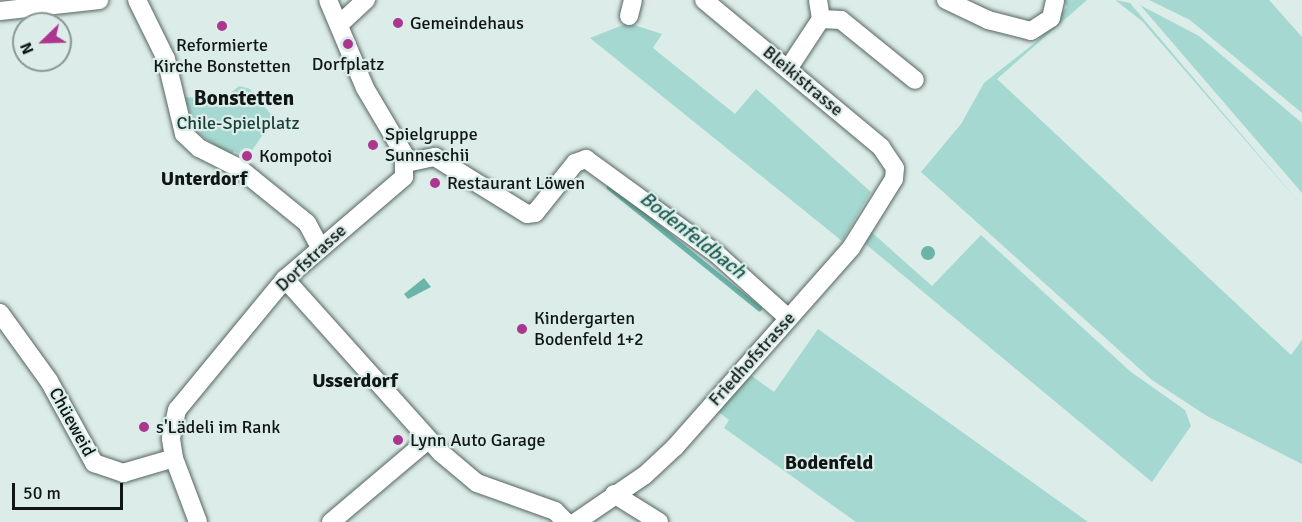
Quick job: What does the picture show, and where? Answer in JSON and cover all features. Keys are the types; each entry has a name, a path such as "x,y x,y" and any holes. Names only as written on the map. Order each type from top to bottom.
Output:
{"street":[{"path":"0,11 99,0"},
{"path":"137,0 166,59 184,134 239,168 307,222 338,231"},
{"path":"328,0 342,22 352,59 406,163 435,157 527,214 535,213 575,163 586,159 718,255 788,317"},
{"path":"342,22 366,0"},
{"name":"Bleikistrasse","path":"704,0 881,147 895,168"},
{"path":"788,69 822,19 818,0"},
{"path":"946,0 988,20 1031,31 1051,18 1055,0"},
{"path":"822,19 841,20 915,80"},
{"name":"Dorfstrasse","path":"198,522 174,458 172,424 188,391 285,279 338,231 396,188 406,163"},
{"name":"Friedhofstrasse","path":"576,522 659,464 851,248 891,189 895,168"},
{"path":"307,222 320,247"},
{"path":"285,279 427,441 477,483 555,511 566,522"},
{"name":"Chüeweid","path":"0,313 49,381 94,463 123,473 174,458"},
{"path":"331,522 427,441"},
{"path":"614,494 659,522"}],"green space":[{"path":"1063,0 1087,0 997,79 1291,355 1302,340 1302,464 1207,416 1152,380 921,172 961,124 984,83 1037,41 1067,7"},
{"path":"1115,0 1130,3 1302,206 1142,21"},
{"path":"1149,0 1269,0 1302,37 1302,113 1190,20"},
{"path":"1140,5 1199,36 1302,123 1302,193"},
{"path":"628,23 662,34 653,48 735,114 756,89 871,192 842,241 590,38"},
{"name":"Chile-Spielplatz","path":"239,86 250,89 274,118 247,158 234,151 230,156 198,133 184,97 222,100"},
{"path":"868,229 932,286 981,235 1131,372 1185,410 1191,426 1152,482 862,241"},
{"path":"818,329 1088,522 856,522 724,428 729,420 716,410 748,373 774,392"}],"shaded area":[{"path":"928,246 933,248 935,253 933,258 928,260 923,258 921,253 923,248"},
{"path":"424,278 431,287 408,299 404,294"}],"waterway":[{"name":"Bodenfeldbach","path":"609,187 759,308"}],"place":[{"name":"Gemeindehaus","path":"398,23"},
{"name":"Reformierte Kirche Bonstetten","path":"222,26"},
{"name":"Dorfplatz","path":"348,44"},
{"name":"Spielgruppe Sunneschii","path":"373,145"},
{"name":"Kompotoi","path":"247,156"},
{"name":"Restaurant Löwen","path":"435,183"},
{"name":"Kindergarten Bodenfeld 1+2","path":"522,329"},
{"name":"s'Lädeli im Rank","path":"144,427"},
{"name":"Lynn Auto Garage","path":"398,440"}],"district":[{"name":"Bonstetten","path":"244,98"},
{"name":"Unterdorf","path":"204,178"},
{"name":"Usserdorf","path":"355,380"},
{"name":"Bodenfeld","path":"829,462"}]}
